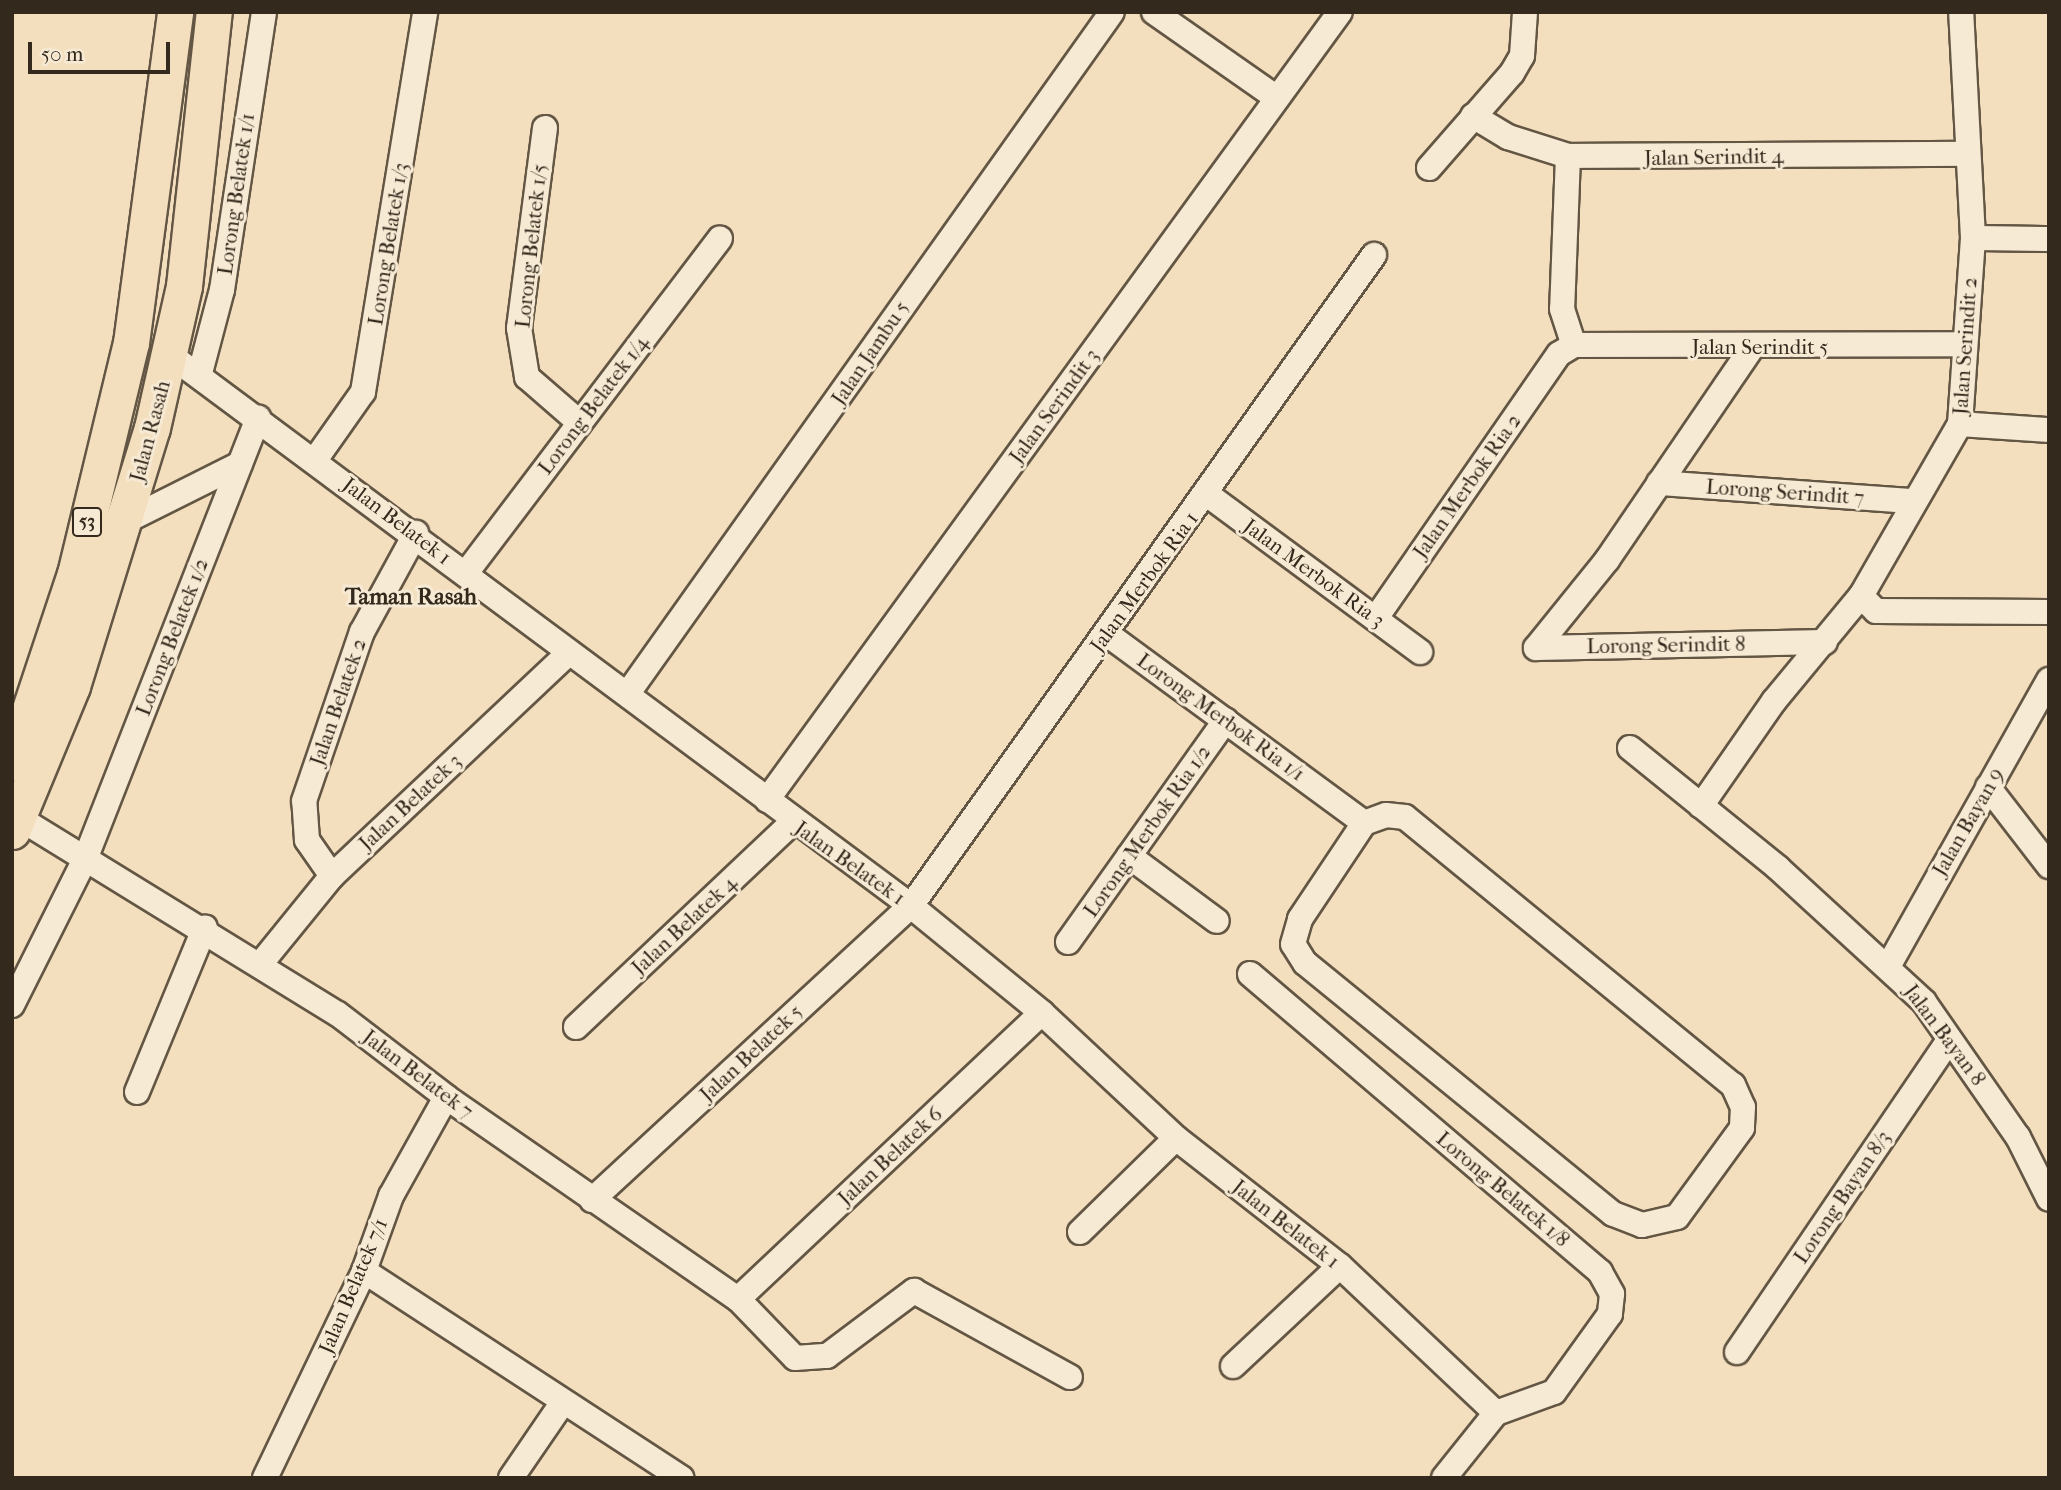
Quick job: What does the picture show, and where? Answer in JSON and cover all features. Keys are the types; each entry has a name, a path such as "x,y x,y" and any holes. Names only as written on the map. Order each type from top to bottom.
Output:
{"highway":[{"name":"Jalan Rasah","path":"12,763 71,587 131,343 175,12"},
{"name":"Jalan Rasah","path":"16,825 72,686 125,521 170,355 200,169 214,12"},
{"path":"131,343 170,355"}],"street":[{"name":"Lorong Belatek 1/1","path":"200,373 222,290 264,12"},
{"name":"Lorong Belatek 1/3","path":"315,460 362,392 425,12"},
{"name":"Jalan Jambu 5","path":"628,693 1112,12"},
{"path":"1154,12 1278,99"},
{"name":"Jalan Serindit 3","path":"767,800 1340,12"},
{"path":"1429,168 1522,55 1525,12"},
{"name":"Jalan Serindit 2","path":"1825,642 1860,596 1912,501 1960,424 1973,238 1964,154 1961,12"},
{"name":"Jalan Serindit 4","path":"1473,116 1507,137 1568,156 1964,154"},
{"name":"Lorong Belatek 1/5","path":"545,128 519,328 527,377 580,423"},
{"path":"1566,350 1562,309 1568,156"},
{"name":"Lorong Belatek 1/4","path":"466,573 720,238"},
{"path":"1973,238 2049,239"},
{"name":"Jalan Merbok Ria 1","path":"911,906 1208,495 1374,256"},
{"name":"Jalan Serindit 5","path":"1566,350 1964,344"},
{"path":"1659,483 1751,349"},
{"name":"Jalan Merbok Ria 2","path":"1376,618 1566,350"},
{"name":"Jalan Belatek 1","path":"170,355 200,373 416,533 569,653 628,693 767,800 792,823 911,906 1042,1013 1176,1138 1340,1266 1496,1413"},
{"name":"Lorong Belatek 1/2","path":"12,1005 86,857 258,416"},
{"path":"1960,424 2049,430"},
{"path":"125,521 240,464"},
{"name":"Lorong Serindit 7","path":"1659,483 1912,501"},
{"name":"Lorong Serindit 8","path":"1659,483 1536,648 1825,642"},
{"name":"Jalan Merbok Ria 3","path":"1208,495 1420,652"},
{"name":"Jalan Belatek 2","path":"332,876 307,840 304,801 362,632 416,533"},
{"path":"1860,596 1876,611 2049,612"},
{"name":"Lorong Merbok Ria 1/1","path":"1107,634 1364,823"},
{"path":"1701,806 1773,701 1825,642"},
{"name":"Jalan Belatek 3","path":"262,962 332,876 569,653"},
{"name":"Jalan Bayan 9","path":"1889,965 2049,680"},
{"name":"Lorong Merbok Ria 1/2","path":"1068,942 1226,720"},
{"name":"Jalan Bayan 8","path":"1630,748 1778,868 1889,965 1924,1002 1948,1042 1989,1092 2046,1185"},
{"path":"1988,787 2049,866"},
{"path":"1405,817 1733,1085 1743,1107 1742,1128 1677,1217 1642,1225 1613,1214 1305,962 1293,944 1300,919 1364,823 1405,817"},
{"name":"Jalan Belatek 4","path":"576,1027 792,823"},
{"name":"Jalan Belatek 7","path":"16,825 86,857 262,962 446,1097 738,1299 795,1358 827,1356 914,1291 1070,1377"},
{"path":"1129,856 1217,921"},
{"name":"Jalan Belatek 5","path":"592,1200 911,906"},
{"path":"137,1092 205,927"},
{"name":"Lorong Belatek 1/8","path":"1250,974 1601,1272 1612,1294 1610,1314 1554,1392 1496,1413"},
{"name":"Jalan Belatek 6","path":"738,1299 1042,1013"},
{"name":"Lorong Bayan 8/3","path":"1737,1352 1948,1042"},
{"name":"Jalan Belatek 7/1","path":"265,1478 364,1271 391,1196 446,1097"},
{"path":"1080,1232 1176,1138"},
{"path":"1233,1366 1340,1266"},
{"path":"364,1271 561,1405 681,1478"},
{"path":"511,1478 561,1405"},
{"path":"1444,1478 1496,1413"}],"district":[{"name":"Taman Rasah","path":"411,597"}]}
